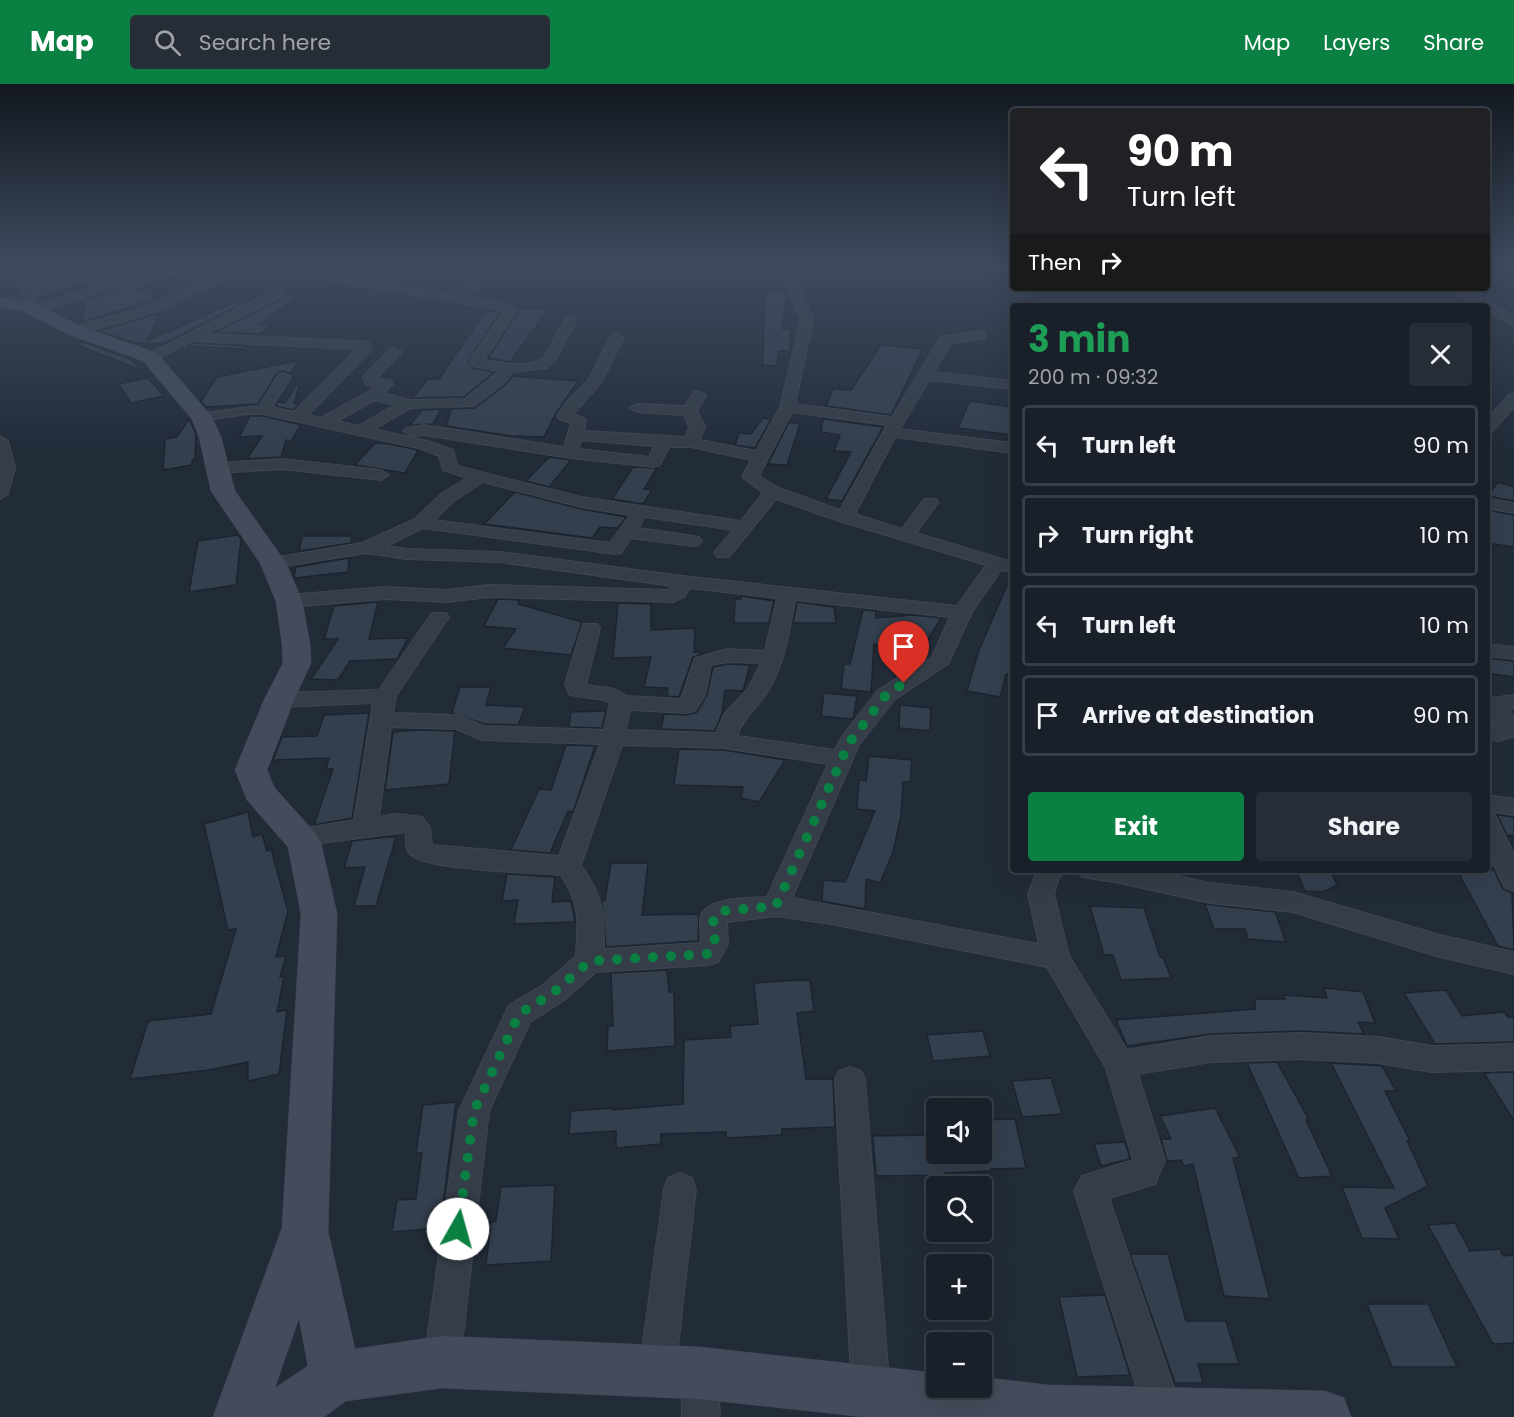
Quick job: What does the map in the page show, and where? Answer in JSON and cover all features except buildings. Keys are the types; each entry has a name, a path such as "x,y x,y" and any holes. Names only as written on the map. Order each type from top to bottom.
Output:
{"street":[{"path":"68,326 150,357 202,417 224,491 273,563 289,601 297,663 279,700 251,770 259,792 304,843 320,914 304,1231 333,1397"},
{"path":"76,331 92,326"},
{"path":"150,357 211,326"},
{"path":"498,326 477,360 478,363 508,368 542,365 549,359 567,326"},
{"path":"776,906 849,743 886,695 941,660 962,612 1005,565 845,517 773,492 750,477 787,407 805,326"},
{"path":"845,517 894,427 946,340 981,335"},
{"path":"189,337 364,345 365,348 298,417"},
{"path":"570,453 579,421 564,416 572,404 594,383 617,337"},
{"path":"323,423 373,395 386,384 371,382 370,377 395,352"},
{"path":"373,395 408,404 469,403 499,380 508,368"},
{"path":"924,375 1010,385"},
{"path":"263,410 284,377"},
{"path":"690,411 699,395"},
{"path":"1490,425 1514,398"},
{"path":"358,432 408,404"},
{"path":"787,407 1010,448"},
{"path":"637,408 690,411"},
{"path":"202,417 246,410 263,410 298,417 358,432 396,438 447,453 449,467 581,502 745,527"},
{"path":"690,411 698,427 691,442"},
{"path":"396,438 410,431 424,430 570,453 654,462 664,442"},
{"path":"576,435 691,442 728,452 761,457"},
{"path":"0,441 7,455 7,477 0,494"},
{"path":"218,468 282,464 381,475"},
{"path":"273,563 366,548 421,523 448,497 480,477"},
{"path":"723,553 773,492"},
{"path":"906,535 930,503"},
{"path":"1490,504 1513,508"},
{"path":"421,523 615,549 640,512"},
{"path":"626,532 693,541"},
{"path":"366,548 407,554 500,557 683,582 962,612"},
{"path":"289,601 385,593 447,596 489,591 673,596 683,582"},
{"path":"724,741 732,718 757,692 774,658 787,594"},
{"path":"365,828 386,696 439,617"},
{"path":"568,866 613,738 621,703 616,695 577,690 575,684 590,628"},
{"path":"1490,650 1514,653"},
{"path":"621,703 687,706 694,695 702,662 717,657 774,658"},
{"path":"279,700 386,696"},
{"path":"1490,733 1499,734 1508,731 1498,706 1499,703 1514,702"},
{"path":"382,720 456,722 468,724 477,732 482,733 724,741 842,759"},
{"path":"1490,804 1514,807"},
{"path":"298,837 397,823 413,824 418,828 419,848 426,853 481,860 568,866"},
{"path":"1490,830 1514,881"},
{"path":"568,866 585,891 591,914 590,961"},
{"path":"1048,873 1041,894 1056,958 1120,1064 1148,1164 1144,1173 1093,1187 1090,1191 1164,1414"},
{"path":"1125,873 1159,876 1210,893 1293,902 1440,946 1514,963"},
{"path":"442,1362 474,1111 519,1014 553,993 590,961 708,954 715,944 713,918 717,915 723,911 776,906 831,914 1056,958"},
{"path":"1120,1064 1211,1049 1301,1046 1378,1050 1432,1059 1514,1057"},
{"path":"850,1080 871,1393"},
{"path":"680,1189 686,1387"},
{"path":"238,1417 304,1231"},
{"path":"279,1417 442,1362 686,1387 871,1393 1070,1414 1325,1417"}],"route":[{"path":"458,1229 465,1163 474,1111 519,1014 553,993 590,961 708,954 715,944 713,918 717,915 723,911 776,906 849,743 886,695 904,683"}]}
